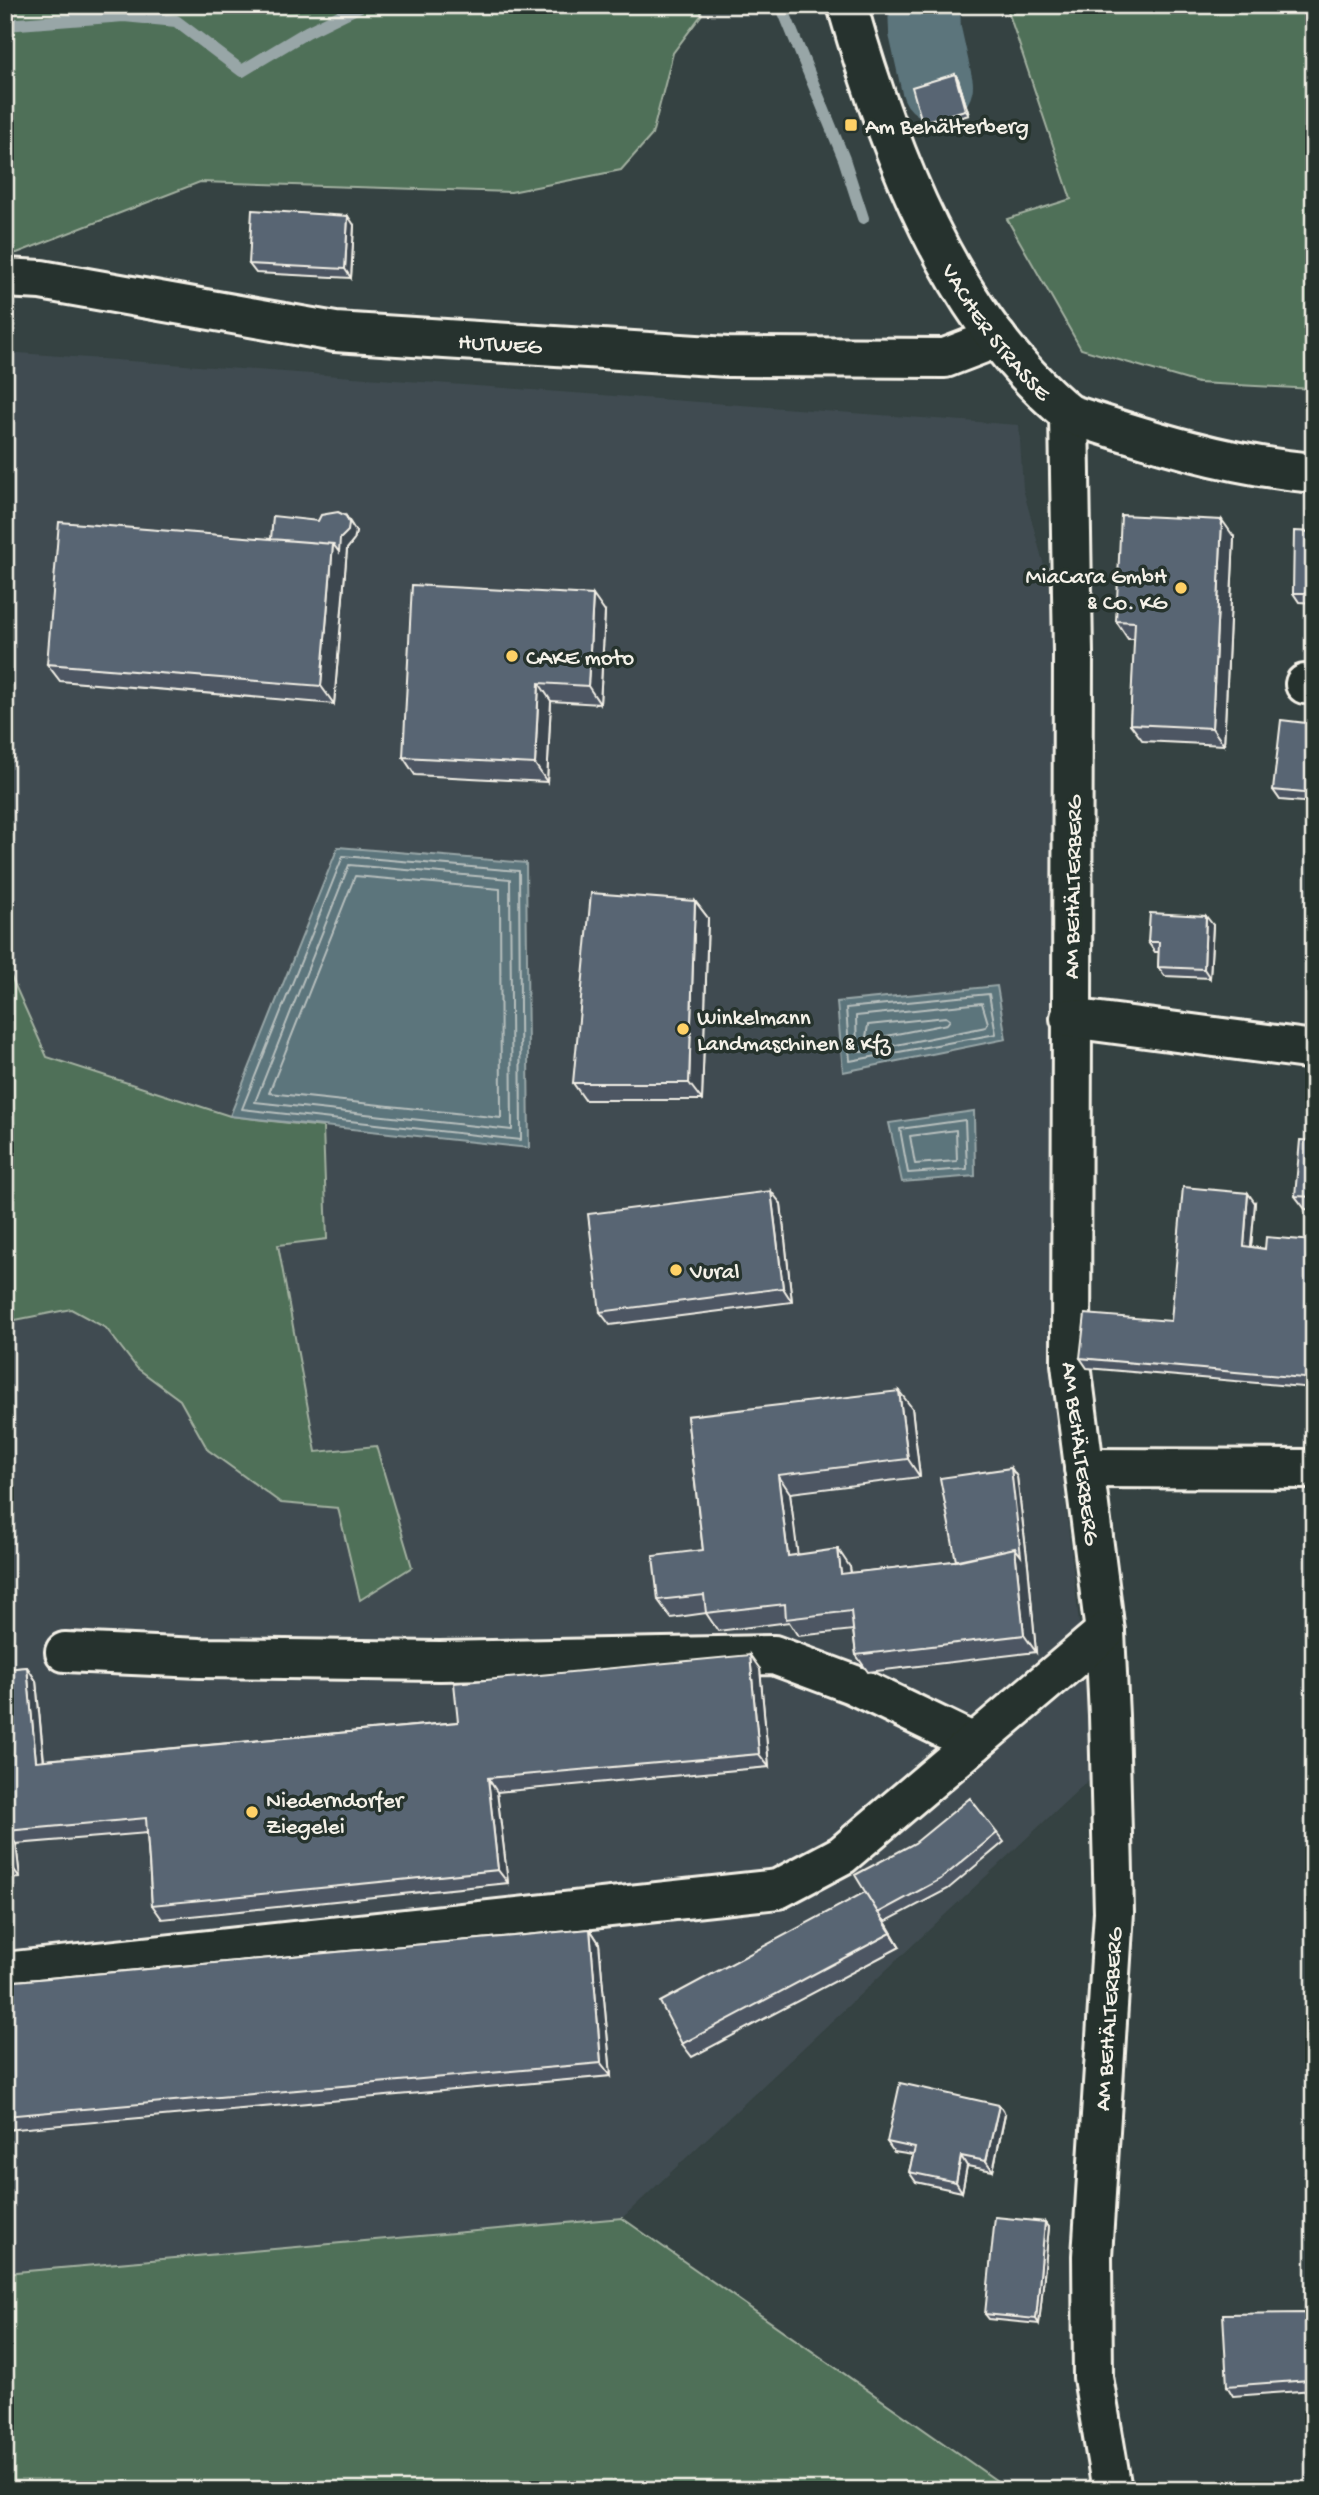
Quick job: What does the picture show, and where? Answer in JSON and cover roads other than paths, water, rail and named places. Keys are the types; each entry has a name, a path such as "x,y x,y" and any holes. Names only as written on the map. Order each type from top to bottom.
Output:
{"street":[{"name":"VACHER STRASSE","path":"847,5 884,124 915,199 953,271 998,338 1032,379 1069,414 1208,456 1280,470 1314,473"},
{"name":"HUTWEG","path":"5,278 41,280 335,332 714,356 945,359 998,338"},
{"name":"AM BEHÄLTERBERG","path":"1069,414 1073,653 1071,1364 1105,1632 1114,1912 1092,2256 1093,2376 1112,2490"},
{"path":"1070,1018 1314,1050"},
{"path":"1084,1468 1314,1469"},
{"path":"5,1972 778,1889 842,1855 1105,1632"},
{"path":"65,1652 200,1658 427,1661 774,1654 852,1684 974,1743"}],"water":[{"path":"338,847 526,863 529,1148 230,1116"},
{"path":"997,986 1006,1039 843,1072 837,1002"},
{"path":"974,1111 975,1176 902,1182 889,1123"}],"waterway":[{"path":"5,25 124,16 176,21 242,71 307,32 362,5"},
{"path":"781,5 844,159 863,218"},
{"path":"924,5 925,31 937,85"}],"place":[{"name":"Am Behälterberg","path":"851,125"},
{"name":"MiaCara GmbH & Co. KG","path":"1181,588"},
{"name":"CAKE moto","path":"512,656"},
{"name":"Winkelmann Landmaschinen & Kfz","path":"683,1029"},
{"name":"Vural","path":"676,1270"},
{"name":"Niederndorfer Ziegelei","path":"252,1812"}]}
